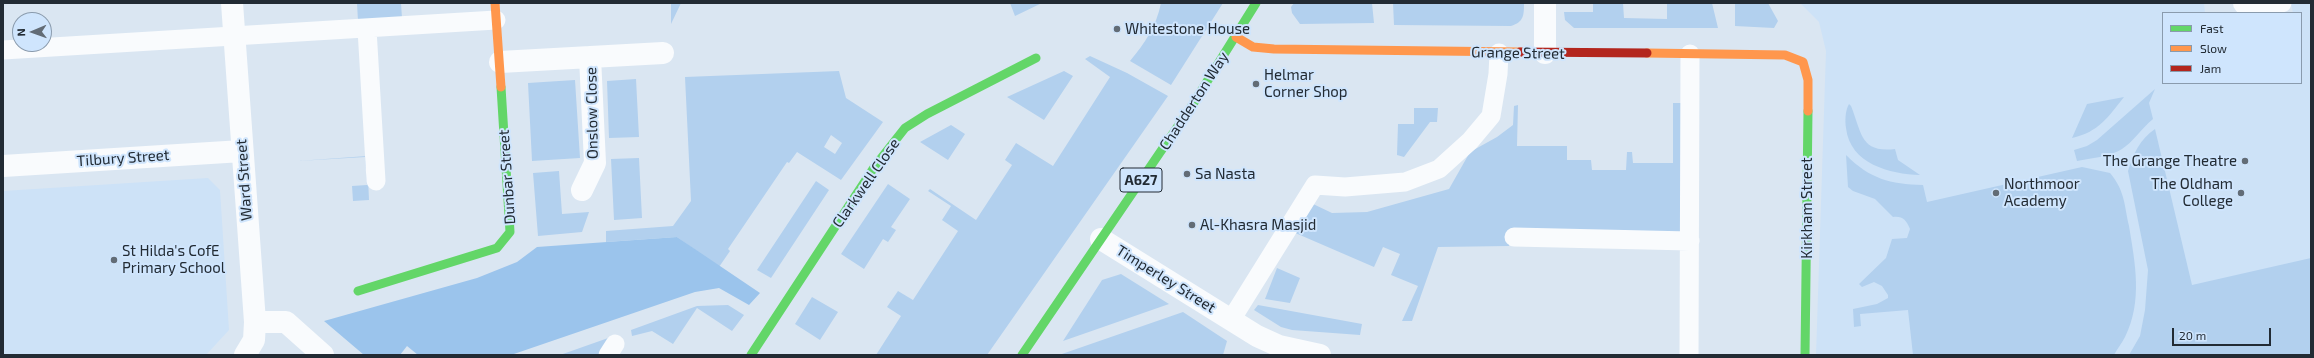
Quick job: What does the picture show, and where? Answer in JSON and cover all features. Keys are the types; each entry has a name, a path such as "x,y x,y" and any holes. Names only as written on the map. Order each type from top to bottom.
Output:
{"street":[{"name":"Ward Street","path":"232,3 255,322 254,340 245,355"},
{"name":"Chadderton Way","path":"1022,355 1193,104 1256,3"},
{"path":"1545,3 1545,53"},
{"name":"Dunbar Street","path":"358,291 497,248 510,232 496,11"},
{"name":"Grange Street","path":"1236,37 1253,47 1274,49 1499,53 1785,55 1803,62"},
{"name":"Onslow Close","path":"500,62 664,53"},
{"name":"Onslow Close","path":"582,190 595,163 590,58"},
{"name":"Clarkwell Close","path":"751,355 881,158 905,128 927,114 1036,58"},
{"name":"Kirkham Street","path":"1803,62 1808,80 1806,355"},
{"name":"Tilbury Street","path":"3,166 242,151"},
{"name":"Timperley Street","path":"1101,239 1256,336 1279,346 1320,355"},
{"path":"255,322 286,322 323,355"}],"lane":[{"path":"2246,5 2282,3"},
{"path":"3,50 367,29 496,11"},
{"path":"367,29 376,181"},
{"path":"1231,320 1314,185 1345,187 1405,182 1439,169 1470,141 1492,116 1498,74 1499,53"},
{"path":"1688,355 1690,241 1690,54"},
{"path":"1514,237 1690,241"}],"shaded area":[{"path":"357,3 401,3 402,18 358,21"},
{"path":"671,3 681,3 671,24"},
{"path":"1010,3 1042,3 1015,16"},
{"path":"1161,3 1223,3 1171,85 1130,61 1153,27"},
{"path":"1294,3 1372,3 1374,23 1300,24 1292,13 1291,7"},
{"path":"1393,3 1524,3 1524,11 1521,20 1511,26 1394,25"},
{"path":"1593,3 1623,3 1624,18 1667,19 1667,3 1712,3 1718,28 1574,28 1565,20 1564,12 1593,12"},
{"path":"1735,3 1768,3 1778,21 1774,28 1735,26"},
{"name":"Northmoor Academy","path":"1800,3 2204,3 2205,12 2162,12 2162,84 2302,84 2302,12 2293,12 2291,3 2311,3 2311,355 1816,355 1826,51 1819,22"},
{"path":"1090,56 1127,73 1168,96 987,355 876,355 901,316 887,307 898,291 913,300 958,231 942,220 951,206 928,191 930,189 976,220 1012,165 1005,160 1016,143 1053,166 1110,77 1085,59"},
{"path":"839,71 846,98 883,122 841,180 797,152 789,163 787,162 728,249 730,251 719,267 677,237 606,242 606,231 673,226 691,201 685,77","holes":["831,135 842,143 835,154 824,147"]},
{"path":"1064,71 1073,76 1044,120 1007,97"},
{"path":"636,79 639,137 609,138 607,81"},
{"path":"575,80 580,158 532,161 528,83"},
{"path":"2155,89 2149,103 2153,119 2130,143 2117,152 2077,161 2074,150 2087,146 2097,140"},
{"path":"2124,97 2108,117 2096,128 2072,138 2087,104"},
{"path":"1673,103 1681,103 1681,232 1510,230 1509,246 1438,247 1412,321 1402,321 1418,286 1391,275 1400,254 1383,247 1374,267 1293,232 1311,203 1332,213 1367,212 1449,189 1470,152 1497,137 1513,125 1514,106 1518,105 1517,146 1567,146 1567,160 1591,160 1592,170 1626,170 1627,152 1632,152 1633,163 1673,163"},
{"path":"1849,104 1864,139 1869,144 1875,148 1895,149 1898,160 1920,175 1896,172 1873,165 1855,150 1849,140 1845,122"},
{"path":"1414,108 1438,108 1437,122 1430,122 1404,157 1397,155 1398,124 1414,124"},
{"path":"951,125 965,134 948,160 920,142"},
{"path":"2155,129 2192,285 2311,258 2311,355 2129,355 2140,336 2145,310 2148,270 2128,171 2132,159 2141,142"},
{"path":"1846,155 1864,170 1881,179 1900,183 1923,185 1927,202 2082,167 2110,173 2119,186 2123,198 2129,226 2136,282 2136,296 2131,323 2125,337 2114,355 1913,355 1908,310 1860,314 1861,326 1854,327 1853,309 1877,304 1888,298 1888,295 1882,286 1874,282 1862,287 1859,284 1886,258 1892,239 1907,238 1910,229 1904,219 1893,217 1875,199 1853,191 1848,187"},
{"path":"367,156 369,200 353,201 352,186 367,185 365,157 298,161"},
{"path":"639,158 642,218 614,220 611,159"},
{"path":"559,171 562,214 589,212 582,232 538,236 533,173"},
{"name":"St Hilda's CofE Primary School","path":"208,178 220,190 229,330 206,355 3,355 3,191"},
{"path":"816,181 829,190 771,278 757,270"},
{"path":"888,184 910,199 891,227 896,230 888,242 883,239 864,269 841,254"},
{"path":"677,237 760,293 749,305 719,288 695,292 511,355 418,355 407,346 400,355 364,355 324,321 477,278 517,262 537,247"},
{"path":"1277,268 1300,278 1290,303 1265,299"},
{"path":"1121,274 1169,304 1063,341 1102,280"},
{"path":"812,297 838,312 820,340 795,324"},
{"path":"728,305 744,315 732,331 697,308 673,344 652,331 632,336 631,330 697,306"},
{"path":"1258,305 1362,324 1360,335 1292,330 1281,327 1254,310"},
{"path":"1183,312 1227,341 1223,355 1059,355"},
{"path":"611,337 599,355 560,355"}],"traffic: fast":[{"path":"1022,355 1193,104 1256,3"},
{"path":"751,355 875,166 905,128 927,114 1036,58"},
{"path":"358,291 497,248 510,232 501,87"},
{"path":"1805,355 1808,111"}],"traffic: slow":[{"path":"495,3 501,87"},
{"path":"1236,37 1253,47 1274,49 1520,52"},
{"path":"1647,53 1785,55 1803,62 1808,80 1808,111"}],"traffic: jam":[{"path":"1520,52 1647,53"}],"place":[{"name":"Whitestone House","path":"1117,29"},
{"name":"Helmar Corner Shop","path":"1256,84"},
{"name":"The Grange Theatre","path":"2245,161"},
{"name":"Sa Nasta","path":"1187,174"},
{"name":"Northmoor Academy","path":"1996,193"},
{"name":"The Oldham College","path":"2241,193"},
{"name":"Al-Khasra Masjid","path":"1192,225"},
{"name":"St Hilda's CofE Primary School","path":"114,260"}]}
